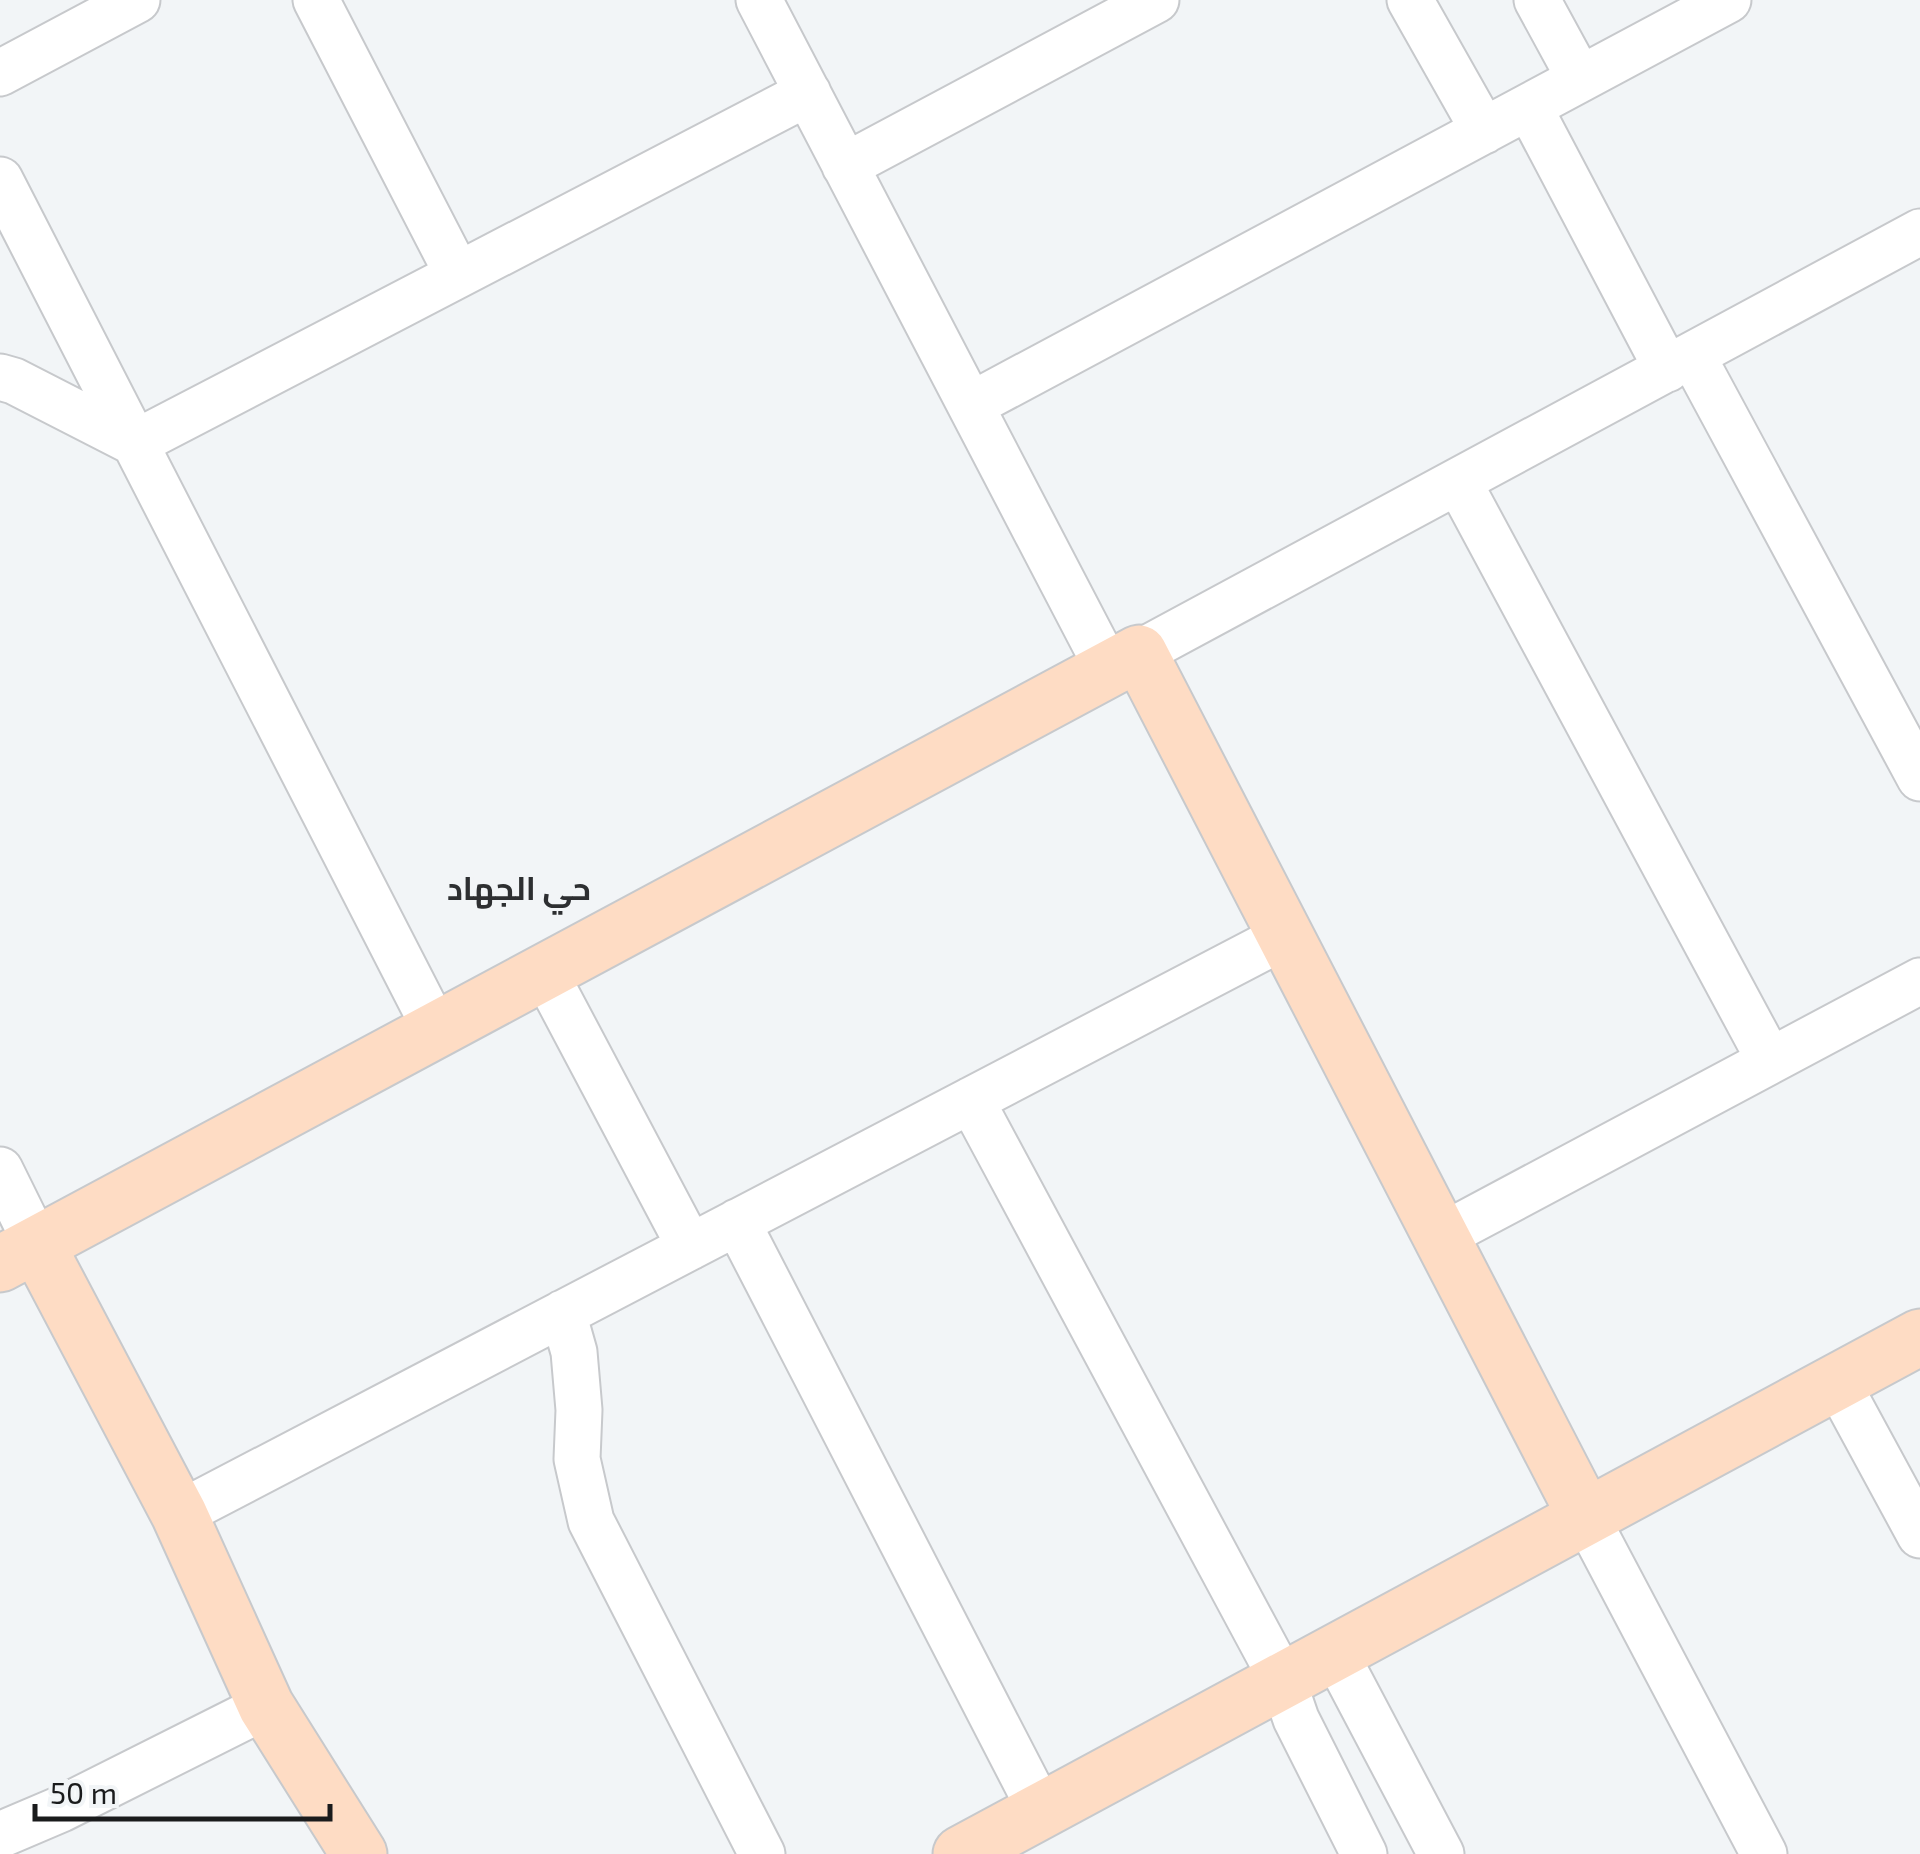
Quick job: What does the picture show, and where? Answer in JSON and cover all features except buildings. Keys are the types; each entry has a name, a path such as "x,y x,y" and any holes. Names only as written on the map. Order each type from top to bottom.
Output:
{"street":[{"path":"0,73 137,0"},
{"path":"316,0 458,275"},
{"path":"759,0 971,406 1285,936 1764,1854"},
{"path":"846,166 1156,0"},
{"path":"1410,0 1484,131"},
{"path":"1537,0 1580,79"},
{"path":"971,406 1728,0"},
{"path":"135,443 808,93"},
{"path":"1529,106 1920,778"},
{"path":"0,180 15,246 135,443 436,1032"},
{"path":"18,1254 1920,232"},
{"path":"0,377 135,443"},
{"path":"1458,481 1770,1061"},
{"path":"179,1514 1285,936"},
{"path":"545,973 690,1247"},
{"path":"1440,1236 1920,981"},
{"path":"971,1100 1283,1681 1302,1733 1364,1854"},
{"path":"0,1170 18,1254 179,1514 266,1706 360,1854"},
{"path":"737,1222 1031,1829"},
{"path":"563,1313 574,1352 579,1410 577,1459 591,1521 762,1854"},
{"path":"961,1854 1031,1829 1336,1652 1837,1382 1917,1346"},
{"path":"1837,1382 1920,1535"},
{"path":"1336,1652 1441,1854"},
{"path":"0,1835 61,1809 266,1706"}],"district":[{"name":"حي الجهاد","path":"519,889"}]}
